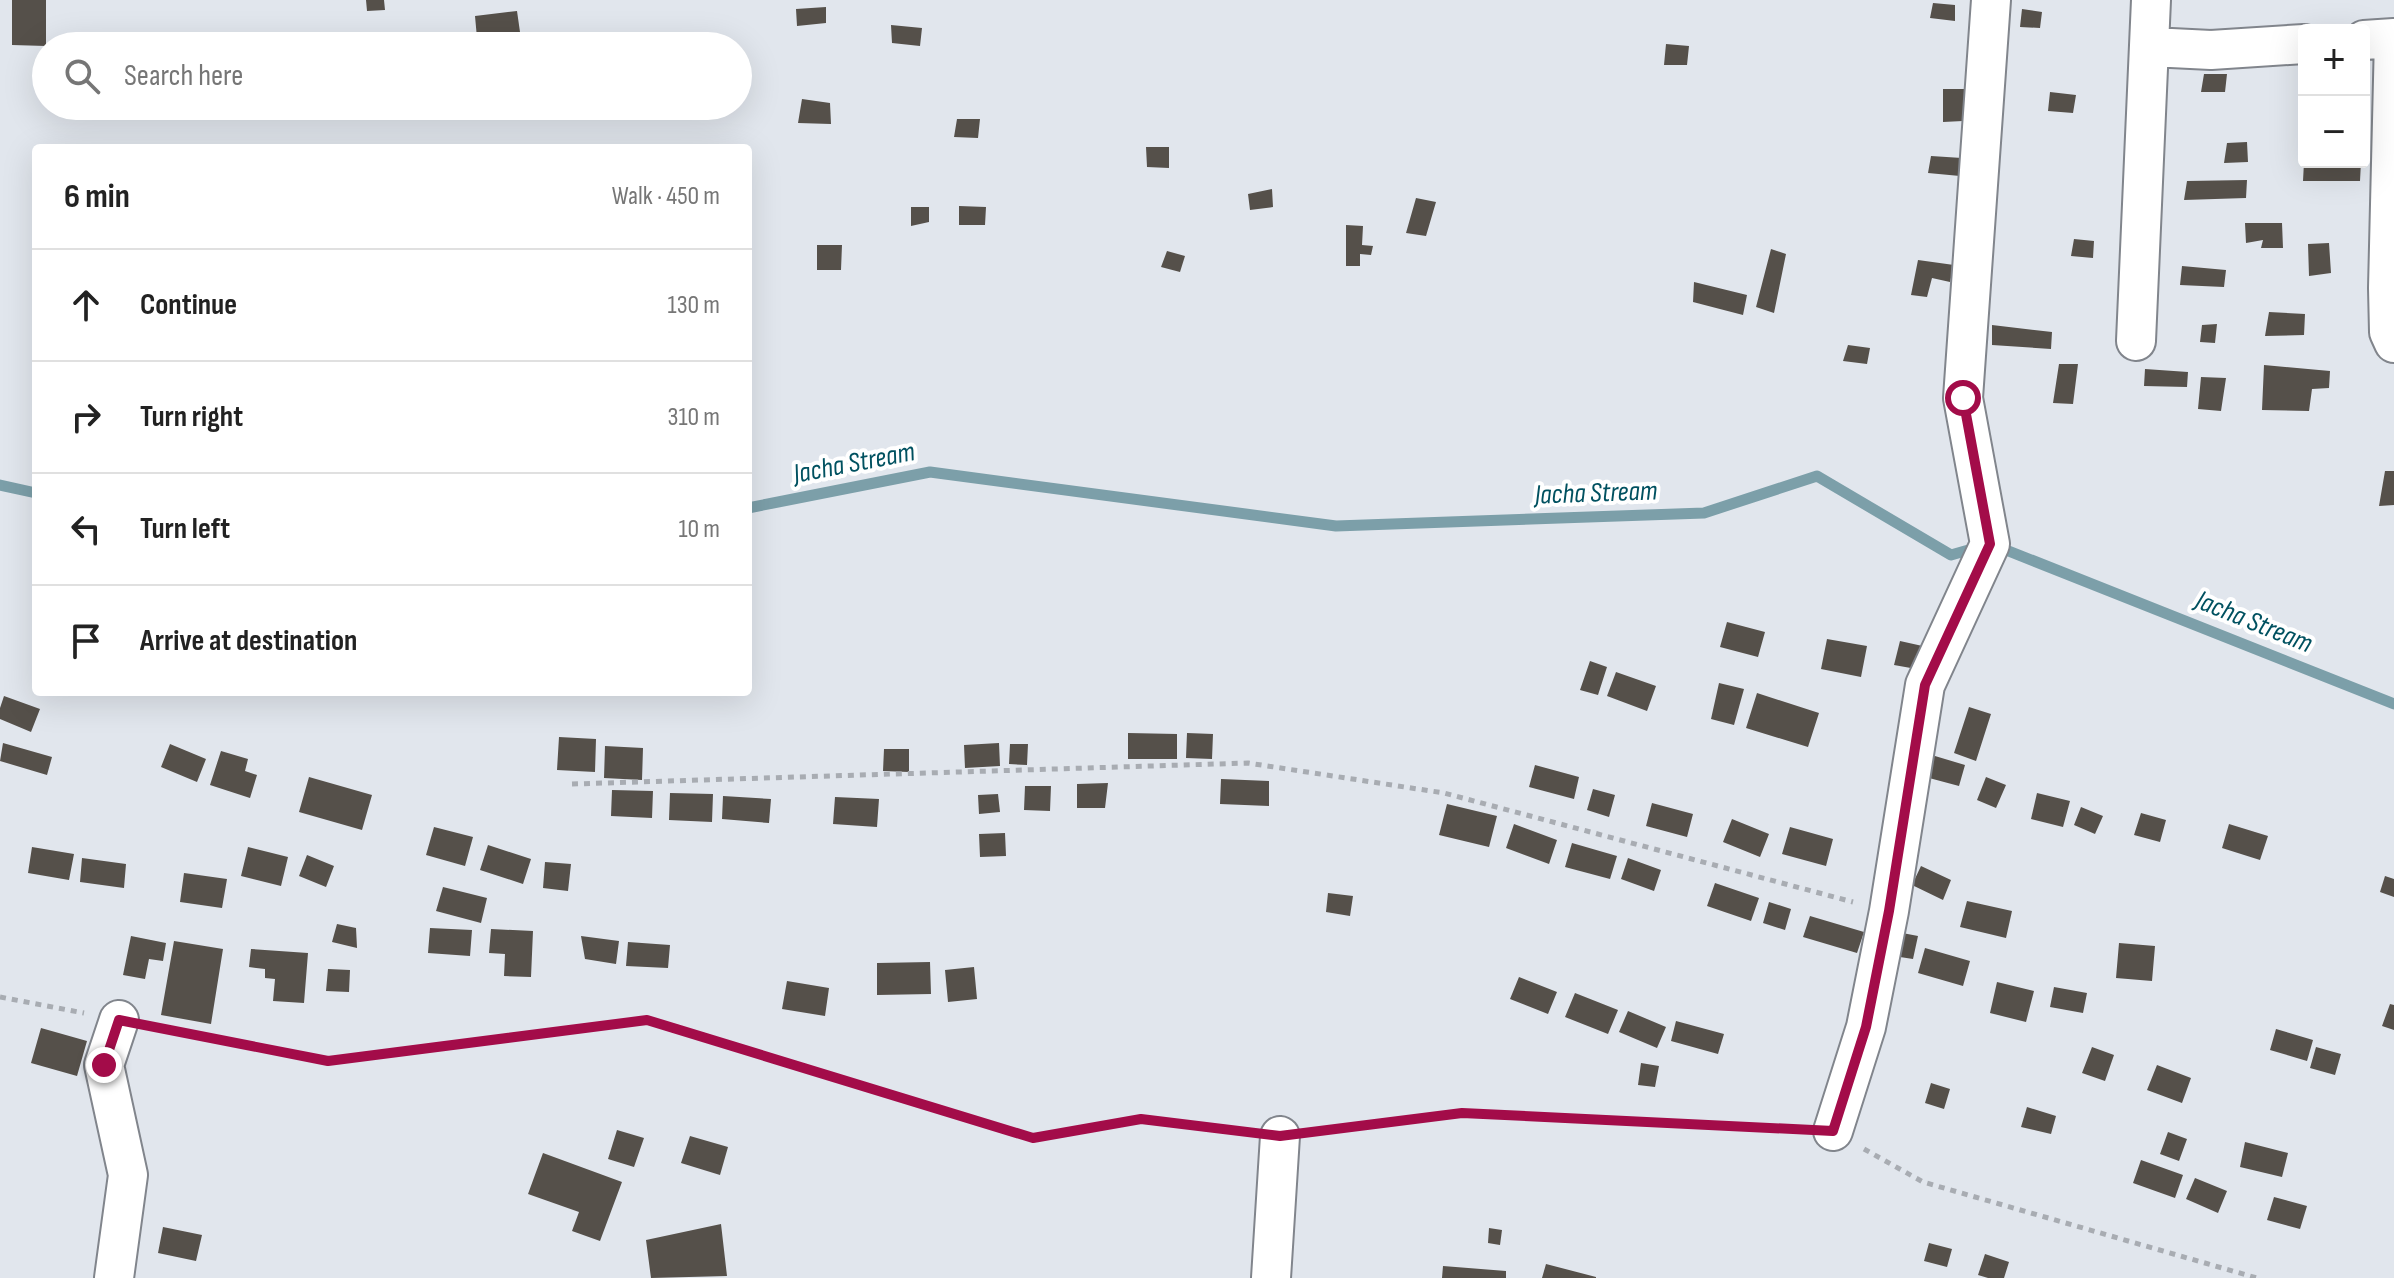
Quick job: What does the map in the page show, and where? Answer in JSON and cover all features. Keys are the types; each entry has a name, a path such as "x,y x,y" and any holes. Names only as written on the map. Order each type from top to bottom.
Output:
{"street":[{"path":"1833,1131 1866,1027 1889,911 1925,685 1990,544 1963,398 1991,0"},
{"path":"2136,341 2151,0"},
{"path":"2370,40 2394,38 2389,332 2394,343"},
{"path":"2151,47 2211,50 2298,44"},
{"path":"114,1278 128,1175 104,1065 119,1020"},
{"path":"1271,1278 1280,1136"}],"path":[{"path":"572,784 1248,763 1444,793 1889,911"},
{"path":"0,997 328,1061 647,1020 1033,1138 1141,1119 1280,1136 1462,1113 1833,1131 1923,1182 2257,1278"}],"building":[{"path":"12,0 46,0 46,32 32,32 32,46 12,45"},
{"path":"366,0 384,0 385,10 367,11"},
{"path":"1933,3 1955,5 1955,21 1930,18"},
{"path":"826,7 826,23 797,26 796,9"},
{"path":"2022,9 2042,12 2040,28 2020,27"},
{"path":"517,11 520,32 476,32 475,16"},
{"path":"891,25 922,28 920,46 892,43"},
{"path":"1666,44 1689,46 1687,65 1664,65"},
{"path":"2204,74 2227,74 2225,92 2201,92"},
{"path":"1943,89 1966,89 1963,121 1943,122"},
{"path":"2050,92 2076,95 2073,113 2048,111"},
{"path":"802,99 830,103 831,124 798,123"},
{"path":"957,119 980,119 978,138 954,137"},
{"path":"2247,142 2248,162 2224,163 2227,143"},
{"path":"1146,147 1169,147 1169,168 1147,167"},
{"path":"1931,156 1962,158 1960,176 1928,173"},
{"path":"2304,168 2361,168 2360,181 2303,181"},
{"path":"2247,180 2246,198 2184,200 2187,181"},
{"path":"1272,189 1273,207 1250,210 1248,194"},
{"path":"1416,198 1436,202 1426,236 1406,233"},
{"path":"959,206 986,207 985,225 959,225"},
{"path":"911,207 929,207 929,222 911,226"},
{"path":"2245,223 2282,223 2283,248 2261,248 2263,240 2246,243"},
{"path":"1346,225 1363,226 1362,245 1373,246 1371,255 1360,254 1360,266 1346,266"},
{"path":"2074,239 2094,241 2093,258 2071,256"},
{"path":"2329,243 2331,273 2309,276 2308,244"},
{"path":"817,245 842,245 841,270 817,270"},
{"path":"1771,249 1786,254 1774,313 1756,307"},
{"path":"1167,251 1185,256 1180,272 1161,267"},
{"path":"1918,260 1954,265 1950,282 1932,278 1927,297 1911,295"},
{"path":"2182,266 2226,270 2224,287 2180,285"},
{"path":"1694,282 1747,295 1743,315 1693,302"},
{"path":"2269,312 2305,314 2304,335 2265,336"},
{"path":"2217,324 2215,343 2200,342 2202,325"},
{"path":"1992,325 2052,332 2051,349 1992,345"},
{"path":"1848,345 1870,348 1867,364 1843,361"},
{"path":"2059,364 2078,364 2073,404 2053,403"},
{"path":"2264,365 2330,371 2329,388 2312,389 2309,411 2262,410"},
{"path":"2145,369 2188,372 2187,387 2144,386"},
{"path":"2201,377 2226,378 2221,411 2198,409"},
{"path":"2385,471 2394,471 2394,505 2379,506"},
{"path":"1727,622 1765,632 1758,657 1720,647"},
{"path":"1827,639 1867,646 1861,677 1821,669"},
{"path":"1900,641 1927,647 1922,670 1894,665"},
{"path":"1590,661 1607,667 1598,695 1580,690"},
{"path":"1616,672 1656,686 1647,711 1607,696"},
{"path":"1719,683 1744,689 1734,725 1711,719"},
{"path":"1757,693 1819,713 1808,747 1746,728"},
{"path":"4,696 40,709 31,732 0,719"},
{"path":"1969,707 1991,714 1976,761 1954,753"},
{"path":"1128,733 1177,734 1177,759 1128,759"},
{"path":"1187,733 1213,734 1212,759 1186,758"},
{"path":"559,737 596,739 595,772 557,770"},
{"path":"3,743 52,757 47,775 0,761"},
{"path":"999,743 1000,766 965,768 964,745"},
{"path":"170,744 206,759 197,782 161,767"},
{"path":"1010,744 1028,744 1027,765 1009,764"},
{"path":"605,746 643,748 642,780 604,778"},
{"path":"884,749 909,749 909,772 883,771"},
{"path":"221,751 248,759 245,771 257,775 250,798 210,785"},
{"path":"1925,753 1965,765 1959,786 1918,775"},
{"path":"1535,765 1579,777 1574,799 1529,787"},
{"path":"309,777 372,795 362,830 299,812"},
{"path":"1986,777 2006,785 1996,808 1977,800"},
{"path":"1221,779 1269,781 1269,806 1220,804"},
{"path":"1108,783 1105,808 1077,808 1077,784"},
{"path":"1025,786 1051,786 1050,811 1024,810"},
{"path":"1593,789 1615,795 1609,817 1587,810"},
{"path":"612,790 653,791 652,818 611,816"},
{"path":"670,793 713,794 712,822 669,820"},
{"path":"2037,793 2070,801 2063,827 2031,819"},
{"path":"998,794 1000,812 979,814 978,795"},
{"path":"723,796 771,799 769,823 722,819"},
{"path":"835,797 879,799 877,827 833,824"},
{"path":"1652,803 1693,814 1687,837 1646,826"},
{"path":"1447,804 1497,816 1489,847 1439,835"},
{"path":"2081,807 2103,816 2095,834 2074,825"},
{"path":"2141,813 2166,820 2160,842 2134,835"},
{"path":"1732,819 1769,834 1760,857 1723,842"},
{"path":"1514,824 1557,840 1549,864 1506,848"},
{"path":"2229,824 2268,836 2260,860 2222,848"},
{"path":"434,827 473,837 465,866 426,855"},
{"path":"1790,827 1833,839 1826,866 1782,854"},
{"path":"1005,833 1006,856 980,857 979,834"},
{"path":"1572,843 1617,856 1610,879 1565,867"},
{"path":"488,845 531,859 523,884 480,870"},
{"path":"32,847 74,854 69,880 28,873"},
{"path":"248,847 288,857 281,886 241,876"},
{"path":"307,855 334,866 326,887 299,876"},
{"path":"82,858 126,864 124,888 80,882"},
{"path":"1628,858 1661,870 1654,891 1621,879"},
{"path":"545,862 571,864 568,891 543,888"},
{"path":"1921,866 1951,880 1943,900 1912,885"},
{"path":"184,873 227,879 222,908 180,902"},
{"path":"2385,876 2394,879 2394,897 2380,892"},
{"path":"1715,883 1759,898 1751,921 1707,906"},
{"path":"443,887 487,898 481,923 436,911"},
{"path":"1328,893 1353,896 1350,916 1326,912"},
{"path":"1967,901 2012,911 2006,938 1960,927"},
{"path":"1769,902 1791,909 1785,930 1763,923"},
{"path":"1810,916 1864,932 1857,953 1803,937"},
{"path":"337,924 356,928 357,948 332,942"},
{"path":"430,928 472,930 470,956 428,953"},
{"path":"491,929 533,931 531,977 504,976 505,954 489,953"},
{"path":"1892,931 1918,936 1913,959 1887,955"},
{"path":"131,936 166,943 163,961 149,959 145,979 123,975"},
{"path":"581,936 619,941 616,964 585,959"},
{"path":"174,941 223,949 211,1024 161,1015"},
{"path":"628,942 670,945 668,968 626,966"},
{"path":"2119,943 2155,946 2152,981 2116,978"},
{"path":"1925,948 1970,961 1963,986 1918,973"},
{"path":"251,949 308,953 304,1003 273,1001 275,979 265,978 265,969 249,967"},
{"path":"930,962 931,994 877,995 877,963"},
{"path":"974,967 977,999 948,1002 945,970"},
{"path":"328,969 350,970 349,992 326,991"},
{"path":"1519,977 1557,992 1548,1014 1510,999"},
{"path":"787,981 829,988 825,1016 782,1009"},
{"path":"1997,982 2034,991 2026,1022 1990,1013"},
{"path":"2054,987 2087,993 2083,1013 2050,1007"},
{"path":"1575,993 1618,1010 1608,1034 1565,1017"},
{"path":"2390,1004 2394,1005 2394,1030 2382,1026"},
{"path":"1628,1011 1666,1027 1657,1048 1619,1032"},
{"path":"1676,1021 1724,1034 1718,1054 1671,1041"},
{"path":"41,1028 87,1041 77,1076 31,1063"},
{"path":"2276,1029 2313,1040 2307,1061 2270,1050"},
{"path":"2092,1047 2114,1055 2105,1081 2082,1073"},
{"path":"2316,1047 2341,1054 2335,1075 2310,1068"},
{"path":"1641,1063 1659,1066 1655,1087 1638,1085"},
{"path":"2157,1065 2191,1078 2182,1103 2147,1090"},
{"path":"1931,1083 1950,1089 1944,1109 1925,1103"},
{"path":"2027,1107 2056,1116 2051,1134 2021,1127"},
{"path":"617,1130 644,1138 634,1167 608,1159"},
{"path":"2168,1132 2187,1139 2179,1161 2160,1154"},
{"path":"690,1136 728,1147 720,1175 681,1163"},
{"path":"2245,1142 2288,1153 2282,1177 2240,1167"},
{"path":"543,1153 622,1182 600,1241 572,1231 579,1212 528,1194"},
{"path":"2141,1160 2183,1175 2175,1198 2133,1183"},
{"path":"2195,1178 2227,1191 2218,1213 2186,1199"},
{"path":"2274,1197 2307,1206 2300,1229 2267,1220"},
{"path":"721,1224 727,1276 651,1278 646,1240"},
{"path":"163,1227 202,1235 196,1261 158,1253"},
{"path":"1489,1228 1502,1230 1500,1245 1488,1243"},
{"path":"1929,1243 1952,1249 1947,1267 1924,1261"},
{"path":"1985,1254 2009,1262 2004,1278 1978,1275"},
{"path":"1546,1264 1596,1277 1596,1278 1542,1278"},
{"path":"1443,1266 1506,1271 1506,1278 1442,1278"}],"waterway":[{"name":"Jacha Stream","path":"752,507 930,472 1336,526 1704,513 1817,476 1951,555 1979,547"},
{"name":"Jacha Stream","path":"0,485 32,492"},
{"name":"Jacha Stream","path":"1996,546 2394,704"}],"route":[{"path":"104,1065 119,1020 328,1061 647,1020 1033,1138 1141,1119 1280,1136 1462,1113 1833,1131 1866,1027 1889,911 1925,685 1990,544 1963,398"}]}
